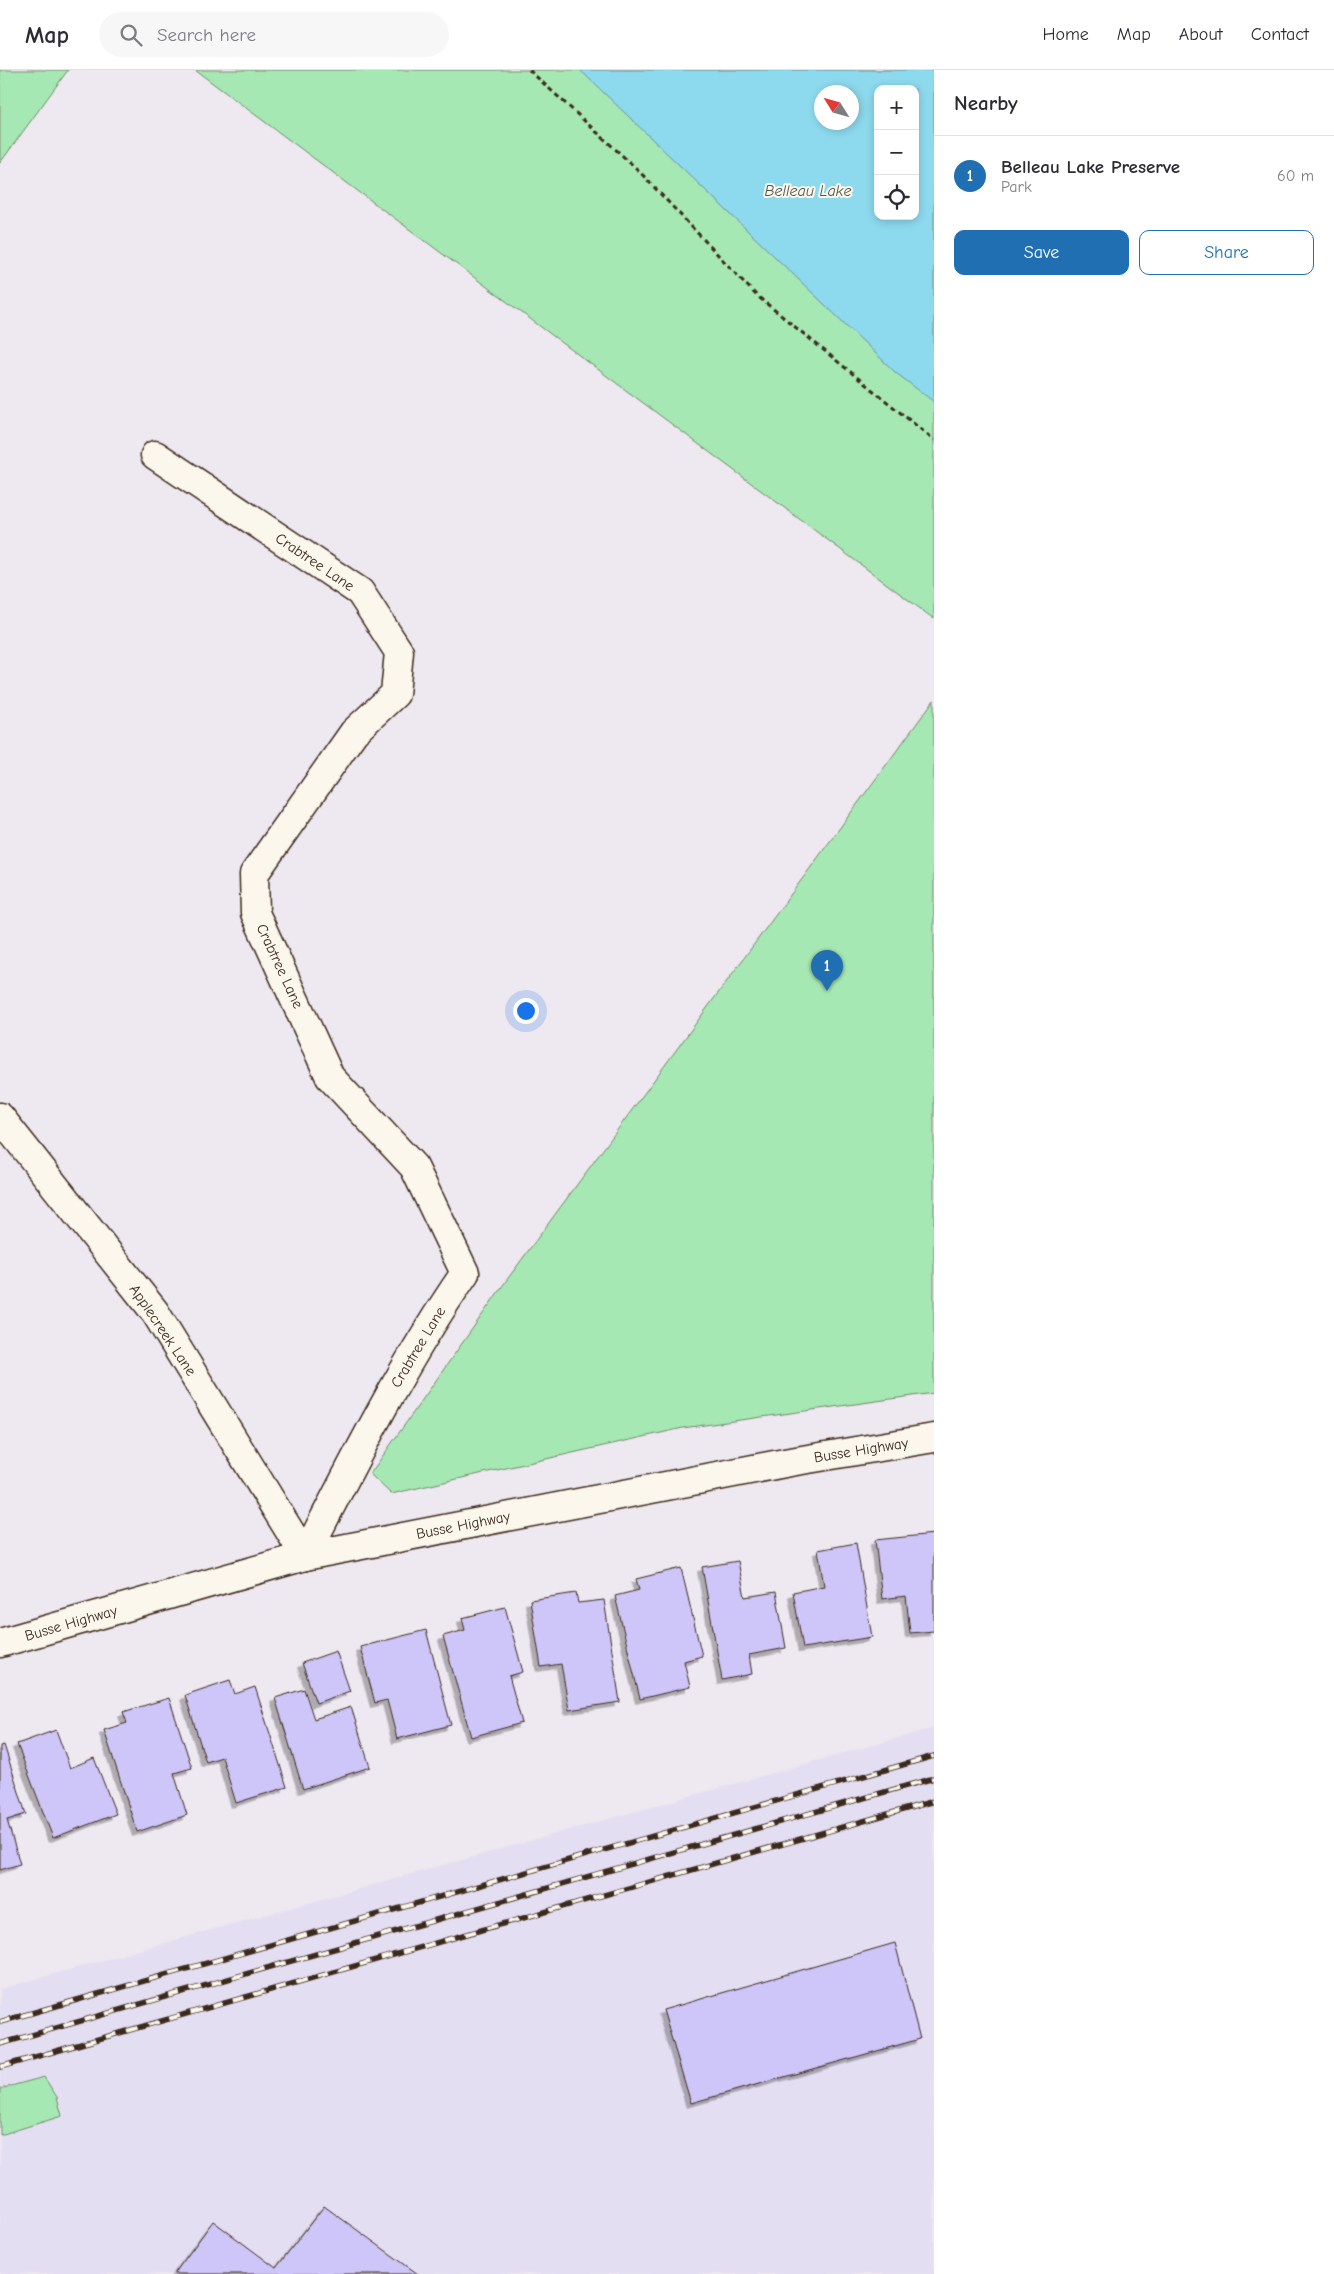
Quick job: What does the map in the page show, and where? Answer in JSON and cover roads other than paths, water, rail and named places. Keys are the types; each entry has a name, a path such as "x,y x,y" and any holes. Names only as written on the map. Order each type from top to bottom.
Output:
{"street":[{"name":"Crabtree Lane","path":"155,455 360,592 399,652 395,694 354,732 254,874 255,913 330,1077 414,1167 466,1273 432,1321 375,1420 305,1556"},
{"name":"Applecreek Lane","path":"0,1117 155,1312 305,1556"},
{"name":"Busse Highway","path":"0,1643 305,1556 790,1462 934,1438"}],"water":[{"name":"Belleau Lake","path":"580,70 934,70 934,402 896,373"}],"railway":[{"path":"0,2022 934,1756"},
{"path":"0,2044 934,1778"},
{"path":"0,2067 934,1801"}],"place":[{"name":"Belleau Lake Preserve","path":"827,991"}]}
